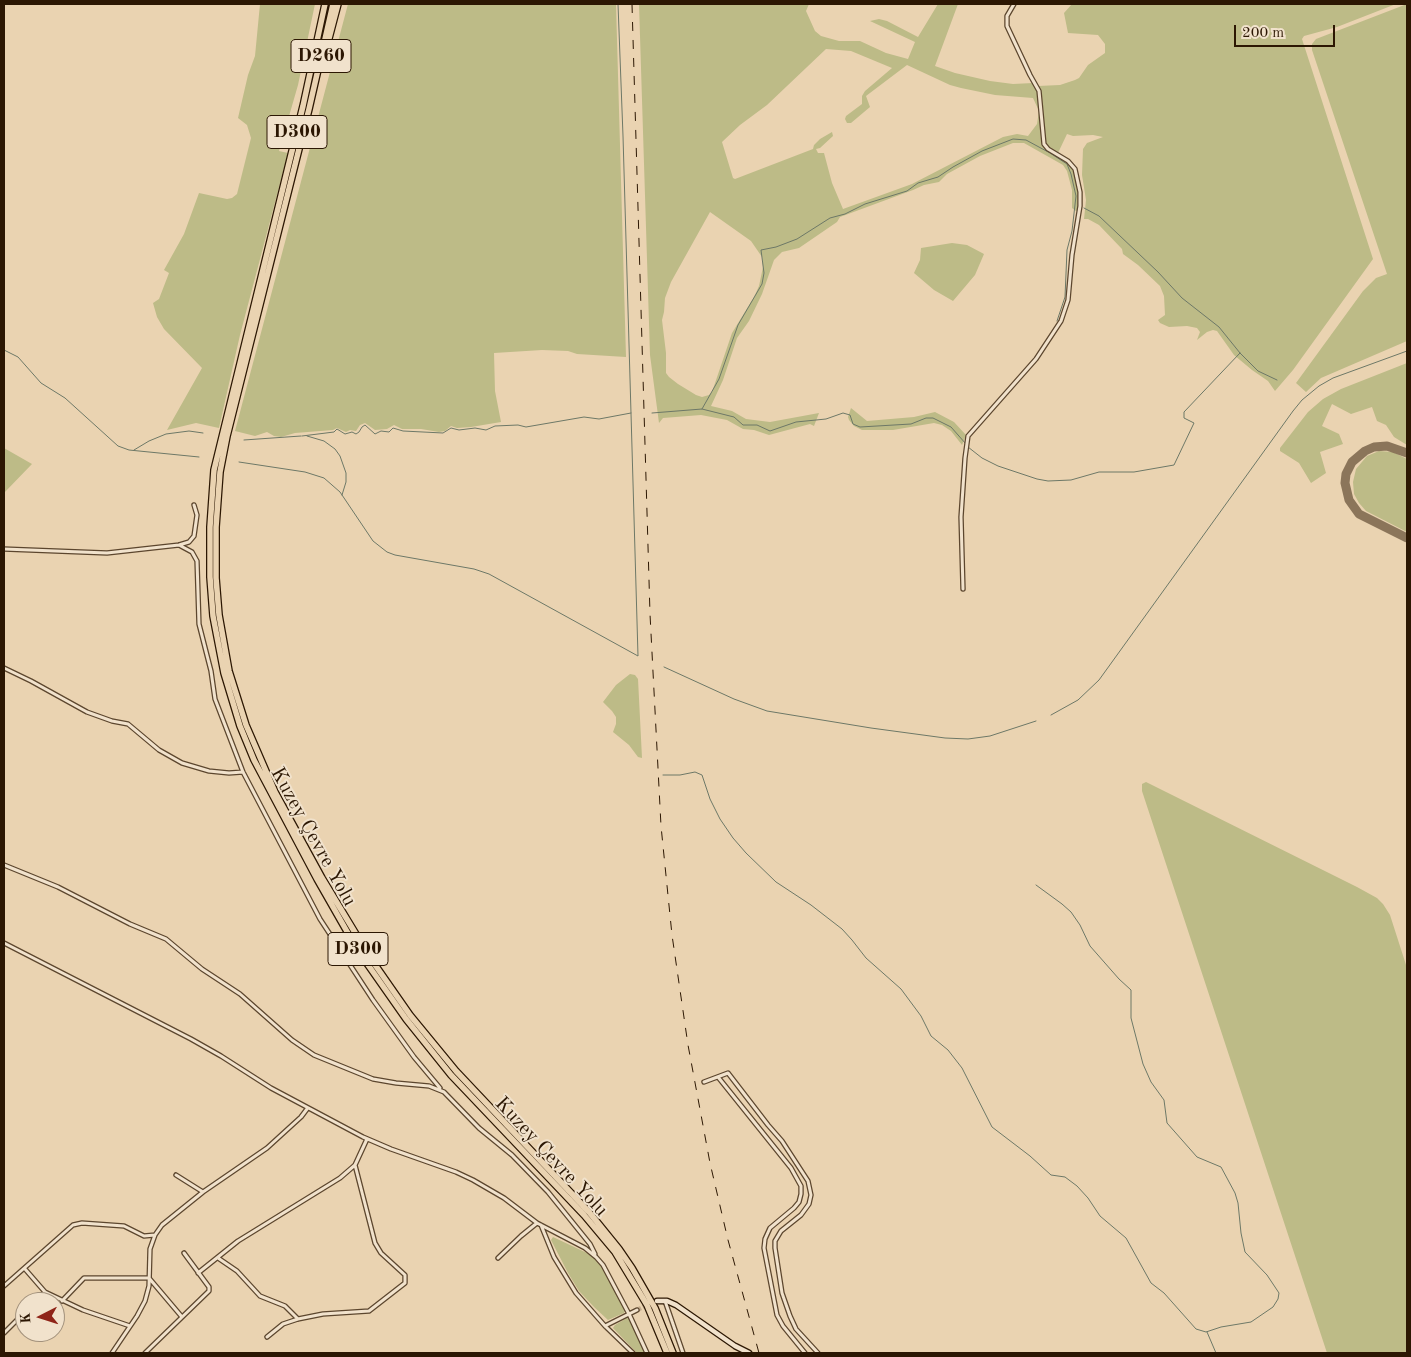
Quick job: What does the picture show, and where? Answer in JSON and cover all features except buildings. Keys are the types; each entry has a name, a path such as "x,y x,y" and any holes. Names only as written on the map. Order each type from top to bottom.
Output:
{"highway":[{"name":"D300","path":"217,471 224,435 265,272 325,4"},
{"name":"D260","path":"309,109 333,4"},
{"name":"D300","path":"270,250 338,4"},
{"name":"Kuzey Çevre Yolu","path":"217,471 210,527 210,577 219,651 240,726 271,795 348,935 388,995 451,1075 584,1215 615,1252 647,1305 667,1353"},
{"name":"Kuzey Çevre Yolu","path":"217,471 215,559 222,634 229,671 246,725 275,792 353,932 394,993 456,1072 589,1212 620,1248 655,1308 673,1353"}],"street":[{"path":"963,589 961,526 968,436 1036,359 1061,321 1068,300 1080,206 1079,187 1074,169 1068,161 1048,149 1044,144 1040,91 1030,75 1007,26 1008,13 1014,4"},
{"path":"4,549 107,553 179,545 191,541 194,536 197,515 194,505"},
{"path":"179,545 192,552 197,561 199,624 211,671 215,699 243,772 320,920 373,1000 414,1057 441,1090 479,1128 512,1155 548,1192 590,1244 596,1257"},
{"path":"4,668 36,683 87,712 112,721 128,724 159,750 182,763 209,771 243,772"},
{"path":"4,865 58,887 130,924 166,939 208,974 240,994 292,1040 314,1056 373,1078 402,1084 425,1085 441,1090"},
{"path":"4,943 191,1039 307,1109 391,1150 436,1164 465,1176 504,1198 539,1224 585,1248 603,1265 647,1353"},
{"path":"704,1082 728,1073 782,1141 809,1184 811,1197 807,1206 801,1215 779,1233 775,1241 775,1248 782,1293 790,1316 796,1329 818,1353"},
{"path":"718,1077 791,1168 801,1186 799,1202 770,1228 765,1238 764,1248 777,1315 782,1326 805,1353"},
{"path":"112,1353 145,1301 149,1278 149,1258 155,1235 165,1222 203,1192 267,1148 301,1117 307,1109"},
{"path":"198,1273 238,1241 340,1178 355,1165 367,1139"},
{"path":"267,1337 283,1324 298,1319 323,1314 369,1311 405,1283 405,1275 384,1255 375,1243 355,1165"},
{"path":"176,1175 203,1192"},
{"path":"4,1286 69,1227 76,1224 124,1226 144,1236 155,1235"},
{"path":"498,1258 521,1236 539,1224"},
{"path":"539,1224 564,1275 576,1293 605,1326 633,1353"},
{"path":"145,1353 209,1291 209,1287 184,1253"},
{"path":"218,1258 237,1271 260,1296 285,1306 298,1319"},
{"path":"25,1268 45,1292"},
{"path":"65,1298 84,1278 149,1278 182,1317"},
{"path":"657,1301 665,1301 676,1305 735,1346 749,1353"},
{"path":"665,1301 683,1353"},
{"path":"65,1302 130,1326"},
{"path":"605,1326 637,1310"},
{"path":"4,1333 15,1322"}],"shaded area":[{"path":"260,4 315,4 298,85 279,151 288,153 240,335 219,428 196,423 167,430 202,368 164,329 157,317 153,303 159,299 169,273 164,270 184,234 199,193 227,199 237,194 251,138 247,125 238,118 248,75 255,56"},
{"path":"348,4 616,4 626,357 542,350 494,353 495,391 501,422 471,427 457,428 451,426 445,431 439,432 421,429 402,429 394,425 387,429 375,430 365,423 360,425 356,431 350,430 346,432 337,428 333,430 295,433 281,437 267,432 255,436 235,431"},
{"path":"639,4 809,4 806,11 815,31 821,36 839,41 860,41 886,53 908,59 915,42 870,21 879,19 887,21 918,37 938,4 958,4 935,66 990,81 1013,84 1033,83 1038,86 1060,85 1075,80 1079,78 1088,65 1105,53 1105,44 1098,35 1068,33 1064,13 1072,4 1396,4 1337,27 1304,36 1302,39 1373,259 1293,370 1275,391 1268,381 1234,355 1217,331 1207,332 1197,340 1200,332 1197,328 1187,326 1169,327 1160,323 1158,320 1165,315 1164,296 1160,286 1123,254 1122,249 1099,225 1084,219 1086,200 1082,175 1083,149 1087,143 1103,137 1093,135 1073,136 1067,134 1058,153 1073,167 1080,192 1078,210 1076,211 1072,208 1072,190 1067,171 1063,165 1024,143 1013,143 980,156 947,174 939,182 924,185 840,217 837,222 799,248 782,252 774,260 762,294 749,321 737,338 723,380 711,406 732,411 746,419 770,422 819,413 814,426 810,424 769,435 743,429 727,420 701,415 663,418 659,423 650,355","holes":["826,49 851,51 892,68 865,91 862,96 862,104 846,116 847,123 851,123 870,107 866,96 907,65 950,85 961,88 995,95 1033,98 1039,111 1037,124 1028,136 1017,134 1003,137 912,184 843,209 832,183 824,153 818,153 816,149 820,148 833,136 832,132 820,139 813,149 735,179 733,178 722,142 740,125 767,105","710,212 751,241 762,257 763,267 759,286 754,297 732,333 712,392 702,397 678,384 666,373 666,353 662,320 665,298 671,282"]},
{"path":"1407,4 1407,341 1321,378 1306,392 1296,383 1363,291 1376,278 1387,274 1312,50 1312,44 1316,39"},
{"path":"952,243 967,245 984,254 975,275 953,301 934,290 914,273 920,260 921,248"},
{"path":"1407,363 1407,445 1394,437 1386,425 1377,421 1372,407 1351,414 1332,404 1322,426 1339,434 1343,444 1320,452 1326,473 1311,483 1299,463 1280,451 1280,448 1308,412 1323,399 1341,389"},
{"path":"851,408 867,421 914,417 935,412 954,422 966,435 962,445 951,431 942,425 934,423 893,430 862,430 854,426 849,420"},
{"path":"4,448 32,464 4,493"},
{"path":"1379,451 1393,452 1407,459 1407,532 1366,511 1354,494 1353,482 1356,469 1367,456"},
{"path":"630,674 635,675 638,679 642,758 638,757 629,745 613,732 616,717 603,702 616,685"},
{"path":"1146,782 1357,887 1377,898 1390,915 1407,968 1407,1353 1327,1353 1142,791 1142,784"},
{"path":"553,1237 587,1253 597,1260 605,1271 625,1311 624,1313 608,1320 579,1291 551,1240"},
{"path":"627,1318 630,1319 647,1353 637,1353 613,1328"}],"waterway":[{"path":"239,462 305,472 324,478 340,492 373,541 387,552 474,569 489,574 638,656 618,4"},
{"path":"702,409 719,379 738,325 762,284 764,273 761,250 776,247 797,239 830,218 845,214 865,204 907,191 918,183 938,177 982,151 1013,139 1026,140 1050,153 1067,164 1071,174 1076,196 1072,231 1067,250 1065,297 1057,321"},
{"path":"1084,208 1099,216 1158,272 1182,298 1219,327 1240,353 1258,371 1277,380"},
{"path":"4,350 18,357 41,383 65,398 118,446 129,450 199,457"},
{"path":"1051,715 1078,700 1099,680 1302,400 1319,386 1333,378 1407,351"},
{"path":"968,447 982,458 998,466 1048,481 1071,480 1099,472 1134,472 1174,465 1194,423 1184,418 1184,412 1240,353"},
{"path":"652,413 702,409 734,417 743,425 757,425 770,431 796,422 826,419 843,413 850,415 853,424 860,427 911,424 926,418 933,418 951,427 966,444"},
{"path":"302,436 334,432 337,429 345,434 352,432 356,434 365,425 375,434 381,431 389,432 393,428 403,431 443,433 451,428 459,430 475,428 486,430 495,426 518,425 526,427 584,417 599,419 631,413"},
{"path":"134,450 166,434 189,431 203,433"},
{"path":"244,440 301,436"},
{"path":"307,436 324,441 335,449 340,456 346,473 346,482 342,495"},
{"path":"664,667 734,699 767,711 871,728 945,738 968,739 990,736 1036,721"},
{"path":"663,775 680,775 695,772 702,775 710,799 720,819 746,853 776,882 811,905 842,929 866,958 901,989 921,1016 931,1036 948,1050 962,1068 992,1127 1051,1175 1065,1177 1077,1186 1100,1216 1126,1238 1151,1283 1164,1293 1196,1329 1206,1332 1221,1327 1251,1322 1273,1307 1279,1293 1267,1275 1245,1252 1235,1193 1221,1167 1197,1157 1167,1123 1164,1100 1151,1082 1143,1064 1131,1018 1131,990 1090,946 1080,925 1071,912 1036,885"},
{"path":"1207,1332 1216,1353"}],"taxiway":[{"path":"1407,453 1387,446 1374,447 1365,451 1352,462 1346,474 1345,483 1349,500 1359,514 1407,538"}],"tunnel":[{"path":"637,1310 649,1304"}],"railway":[{"path":"632,4 650,614 661,826 672,935 688,1045 710,1163 728,1240 759,1353"}]}
